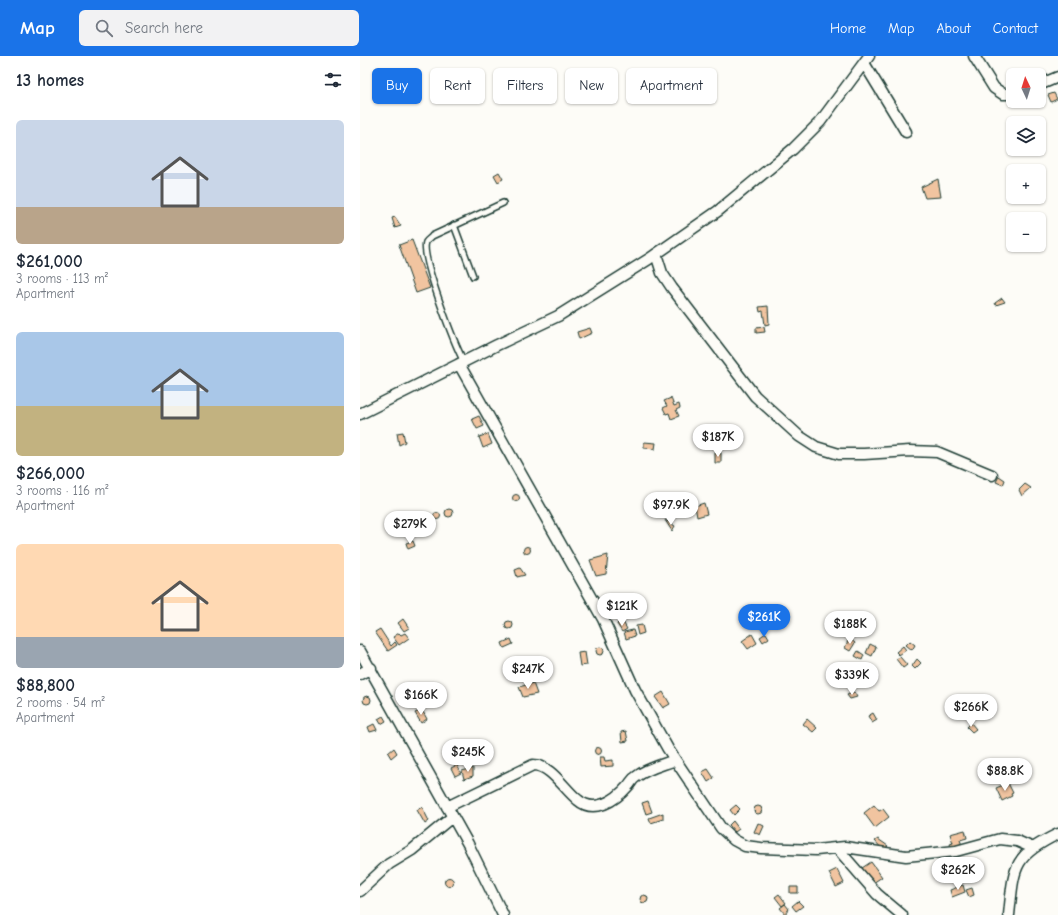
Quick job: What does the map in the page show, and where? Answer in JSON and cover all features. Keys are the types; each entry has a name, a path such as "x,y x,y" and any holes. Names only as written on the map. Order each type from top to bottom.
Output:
{"street":[{"path":"974,56 994,88 1003,94 1006,94"},
{"path":"360,414 558,316 656,254 718,211 792,149 820,122 867,60 906,132"},
{"path":"1046,82 1058,77"},
{"path":"656,254 662,273 672,288 755,396 799,436 816,447 839,454 864,454 910,450 937,452 992,475"},
{"path":"461,363 599,612 619,652 635,690 675,760 721,828 734,840 745,846 816,850 863,848 906,856 956,851 1000,839 1017,841 1033,848"},
{"path":"360,650 468,844 503,915"},
{"path":"360,674 370,668"},
{"path":"447,807 533,765 540,765 549,771 586,806 596,806 611,800 627,787 634,778 643,772 675,760"},
{"path":"360,891 389,864 412,850 452,817"},
{"path":"1009,915 1012,878 1018,864 1027,852 1058,834"},
{"path":"837,848 877,894 902,915"}],"lane":[{"path":"461,363 443,311 425,249 426,242 432,236 503,203"},
{"path":"454,225 473,276"}],"building":[{"path":"1054,93 1057,99 1051,102 1048,95"},
{"path":"499,172 503,179 498,182 494,175"},
{"path":"938,179 941,197 925,198 921,187"},
{"path":"395,217 401,226 395,228 392,218"},
{"path":"412,240 430,288 416,293 399,245"},
{"path":"1002,298 1005,302 996,305 995,303"},
{"path":"768,306 769,324 765,325 763,311 760,312 759,307"},
{"path":"764,327 765,332 756,333 756,328"},
{"path":"590,328 592,333 579,339 577,332"},
{"path":"671,398 674,406 679,404 680,408 676,410 679,416 671,419 669,413 666,414 663,408 667,406 664,401"},
{"path":"479,416 484,426 477,429 472,419"},
{"path":"403,432 405,442 399,445 397,433"},
{"path":"488,434 492,444 483,448 479,437"},
{"path":"644,442 656,443 655,449 644,448"},
{"path":"715,453 721,453 721,463 715,463"},
{"path":"999,476 1005,480 1003,485 996,482"},
{"path":"1025,484 1031,488 1022,496 1019,490"},
{"path":"516,494 519,495 519,501 516,502 513,501 512,498 513,495"},
{"path":"704,503 707,514 697,517 695,506"},
{"path":"447,509 451,509 453,513 451,517 447,517 445,515 445,511"},
{"path":"437,513 440,516 437,519 434,516"},
{"path":"665,520 675,526 672,531"},
{"path":"413,541 415,546 408,549 406,543"},
{"path":"527,546 530,547 530,553 527,554 524,553 523,550 524,547"},
{"path":"608,555 606,574 596,576 590,560"},
{"path":"520,568 525,575 517,577 515,570"},
{"path":"403,619 409,628 404,631 398,623"},
{"path":"507,621 511,621 513,625 511,629 507,629 505,627 505,623"},
{"path":"623,622 627,629 622,632 617,624"},
{"path":"642,625 644,633 638,635 636,626"},
{"path":"380,629 391,646 395,642 397,645 388,651 375,632"},
{"path":"633,630 635,636 626,639 624,632"},
{"path":"399,633 401,635 405,633 409,638 399,645 393,637"},
{"path":"766,633 769,638 763,642 760,637"},
{"path":"752,634 757,643 748,649 742,641"},
{"path":"849,638 855,643 850,651 845,648"},
{"path":"511,639 513,644 504,648 502,643"},
{"path":"910,641 915,645 912,650 906,645"},
{"path":"870,644 876,647 872,656 866,653"},
{"path":"903,646 906,650 899,655 896,652"},
{"path":"598,647 602,647 604,651 602,655 598,655 596,653 596,649"},
{"path":"858,651 864,655 862,660 855,656"},
{"path":"585,652 587,665 580,666 578,653"},
{"path":"900,657 907,665 903,668 896,659"},
{"path":"917,659 921,663 915,669 912,666"},
{"path":"533,683 537,694 523,697 519,687"},
{"path":"663,692 670,704 663,708 655,697"},
{"path":"854,692 857,697 850,699 847,695"},
{"path":"367,696 370,697 370,703 367,704 364,703 363,700 364,697"},
{"path":"422,710 427,719 421,723 415,713"},
{"path":"873,713 877,720 872,723 868,716"},
{"path":"383,716 386,721 381,724 378,719"},
{"path":"807,719 817,728 813,732 803,724"},
{"path":"971,723 976,729 972,732 967,727"},
{"path":"374,724 377,730 370,732 368,727"},
{"path":"626,731 628,741 622,742 621,732"},
{"path":"467,743 470,744 470,750 467,751 464,750 463,747 464,744"},
{"path":"598,747 601,748 601,754 598,755 595,754 594,751 595,748"},
{"path":"394,748 397,753 391,758 388,753"},
{"path":"447,752 451,752 453,756 451,760 447,760 445,758 445,754"},
{"path":"600,757 604,757 605,761 613,760 613,766 601,767"},
{"path":"457,765 461,773 455,776 451,768"},
{"path":"473,768 473,776 464,779 462,771"},
{"path":"708,769 714,778 708,782 702,772"},
{"path":"1008,783 1013,793 1011,794 1012,796 1002,801 996,788"},
{"path":"648,801 652,812 646,814 642,803"},
{"path":"736,805 740,809 734,815 730,810"},
{"path":"874,805 879,811 883,809 889,817 875,828 864,813"},
{"path":"756,806 760,806 762,810 760,814 756,814 754,812 754,808"},
{"path":"422,807 429,821 425,824 417,810"},
{"path":"663,813 663,819 651,823 649,818"},
{"path":"733,821 739,829 735,832 729,825"},
{"path":"758,823 764,826 760,835 754,832"},
{"path":"965,830 967,838 960,840 962,845 951,847 950,844 953,843 950,834"},
{"path":"878,839 888,846 883,850 875,841"},
{"path":"871,862 882,877 873,883 862,868"},
{"path":"837,869 844,883 836,887 829,873"},
{"path":"447,878 451,878 453,882 451,886 447,886 445,884 445,880"},
{"path":"963,885 965,892 952,897 950,890"},
{"path":"790,887 798,887 798,893 790,893"},
{"path":"972,888 974,895 969,897 966,890"},
{"path":"779,894 786,903 782,906 775,897"},
{"path":"642,895 646,895 648,899 646,903 642,903 640,901 640,897"},
{"path":"798,901 803,906 796,911 792,906"},
{"path":"785,904 789,909 785,914 780,908"}]}
